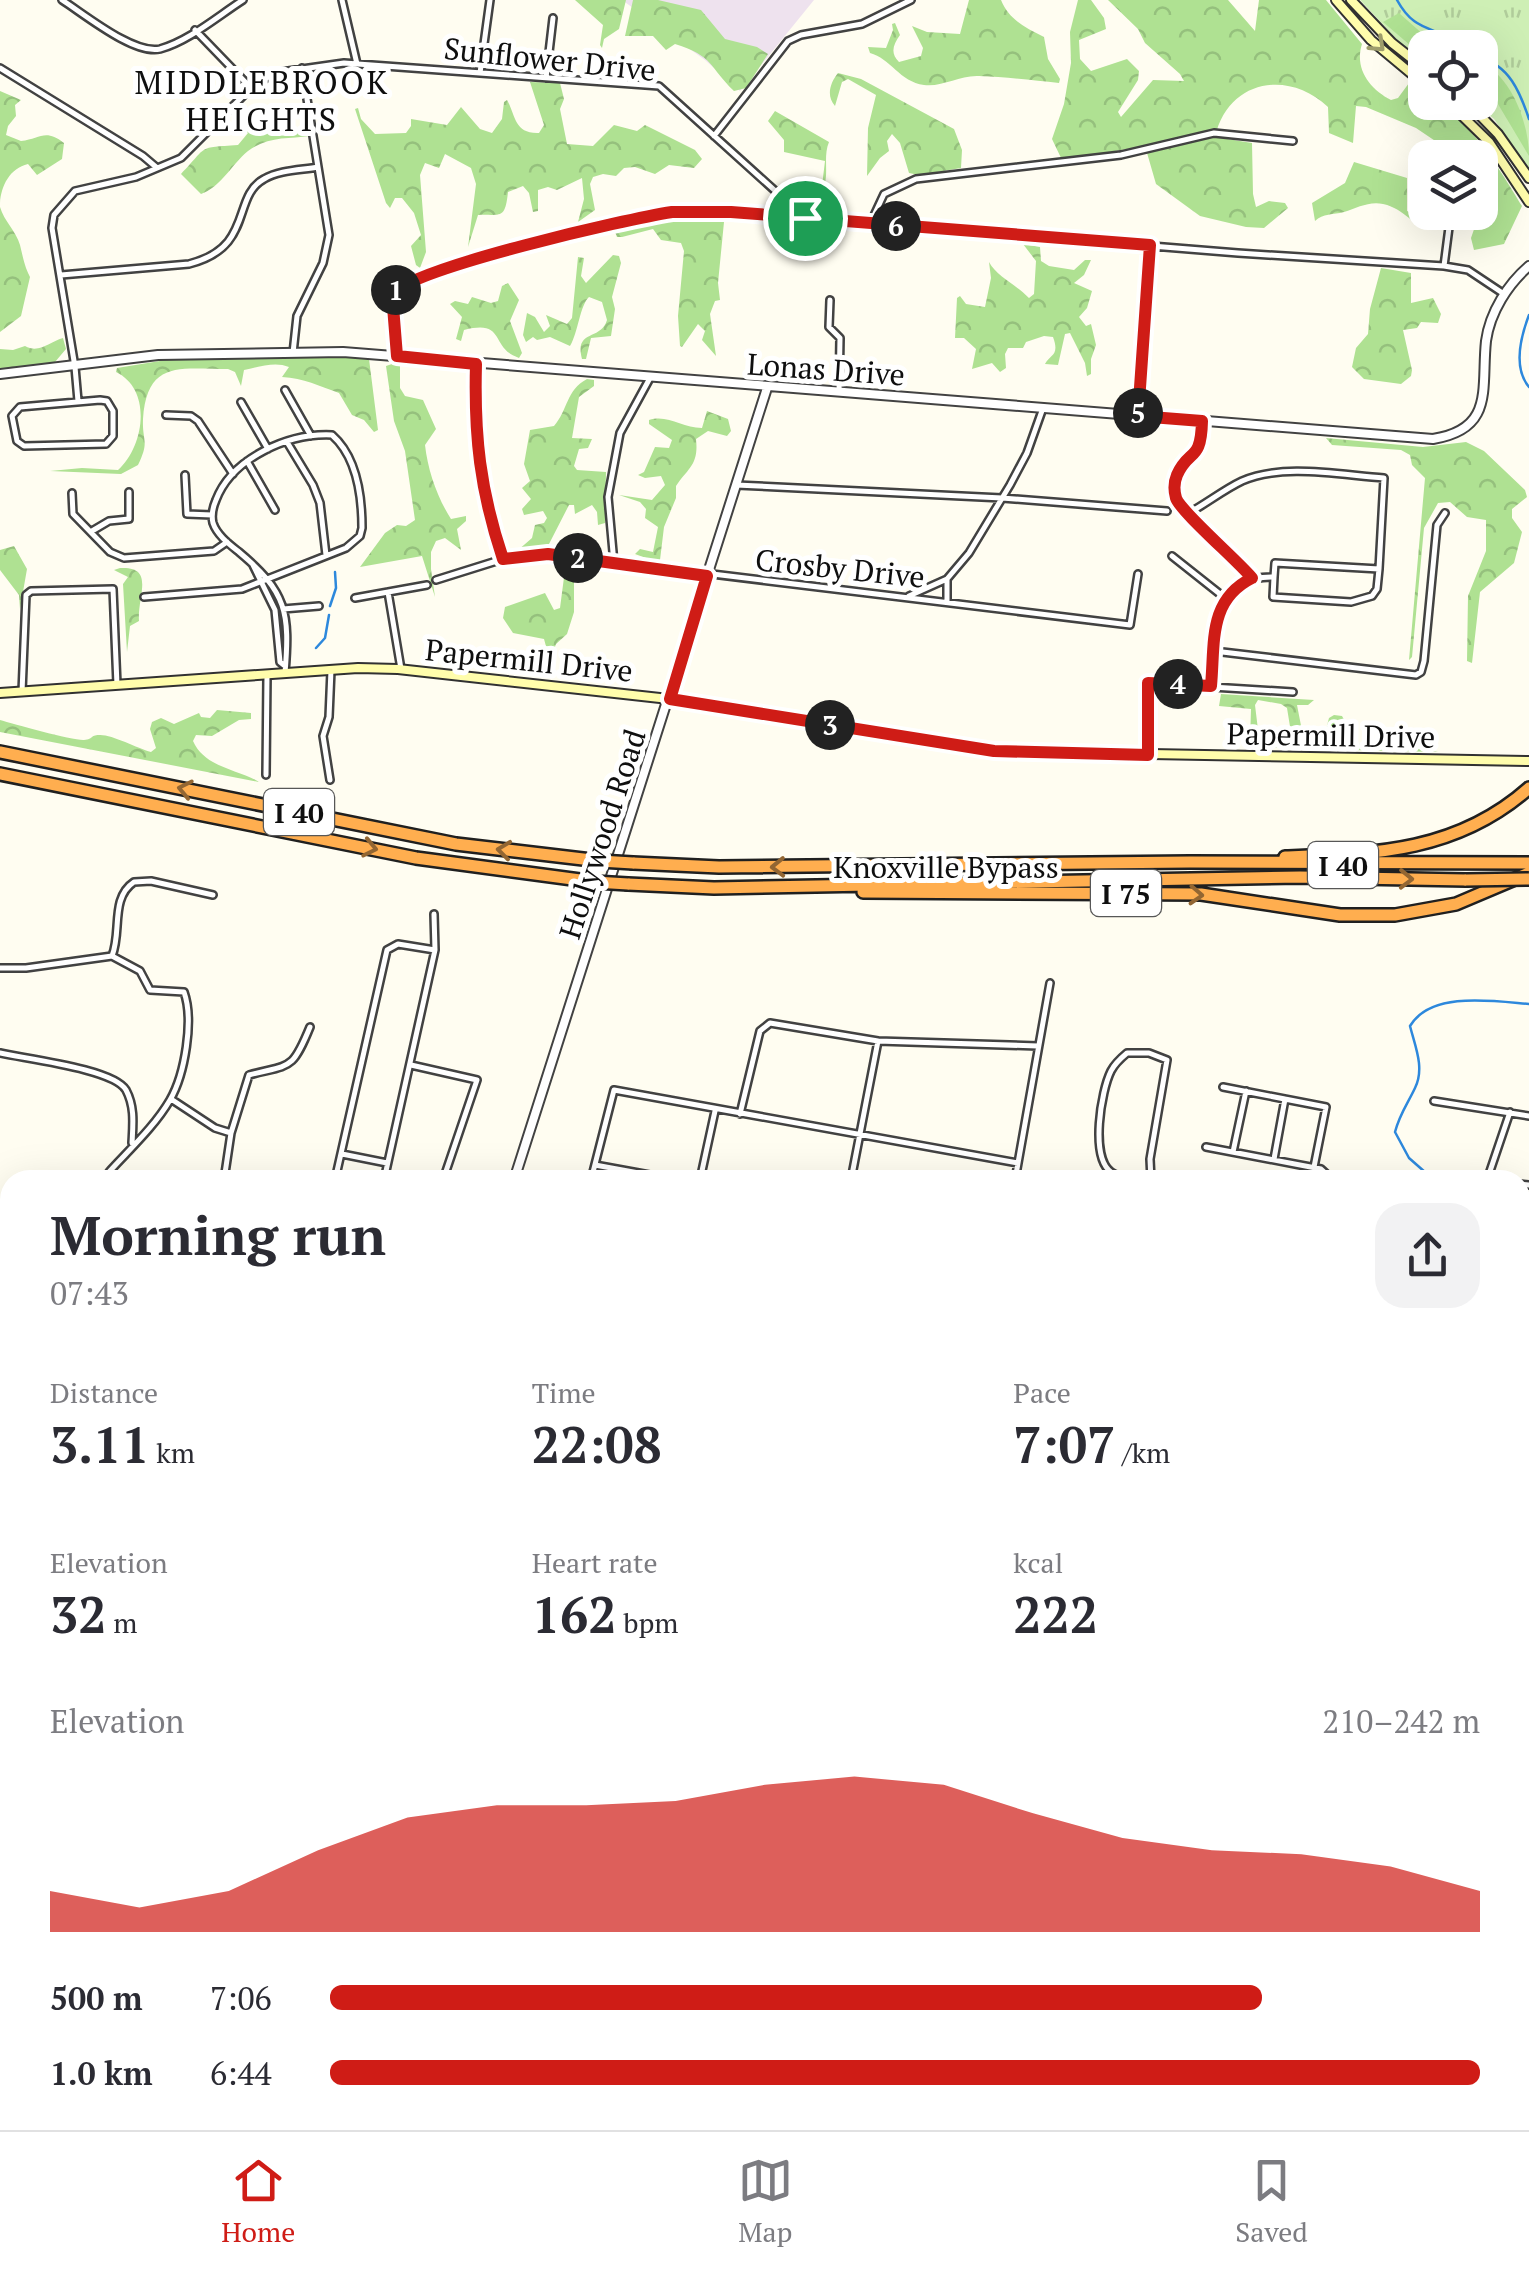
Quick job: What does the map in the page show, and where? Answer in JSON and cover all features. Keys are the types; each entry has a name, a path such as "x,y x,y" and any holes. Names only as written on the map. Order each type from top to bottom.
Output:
{"highway":[{"name":"I 40","path":"0,752 456,844 600,861 719,868 1190,862 1529,863"},
{"name":"I 40","path":"0,774 416,858 594,882 714,888 1300,877 1466,880 1529,876"},
{"name":"I 75","path":"1190,862 1361,855 1412,848 1470,827 1526,791"},
{"name":"Knoxville Bypass","path":"714,888 1201,894 1340,916 1395,916 1456,904 1529,876"}],"main road":[{"path":"1336,0 1371,40 1408,71"},
{"path":"1351,0 1408,55"},
{"path":"1466,120 1488,142 1529,202"},
{"path":"1484,120 1529,178"},
{"name":"Papermill Drive","path":"0,693 285,670 401,669 670,699 994,751 1529,761"}],"street":[{"path":"62,0 134,46 159,49 243,0"},
{"path":"342,0 357,64"},
{"path":"480,72 490,0"},
{"path":"714,136 788,41 801,34 862,24 911,0"},
{"path":"546,78 553,18"},
{"path":"78,400 52,228 54,215 75,191 136,177 181,158 251,88 195,30"},
{"name":"Sunflower Drive","path":"251,88 274,73 357,64 659,86 805,218"},
{"path":"0,68 156,167"},
{"path":"294,353 297,316 328,249 302,68"},
{"path":"870,224 884,194 916,180 1120,154 1214,133 1292,141"},
{"path":"61,275 190,264 208,258 234,234 250,196 264,178 318,167"},
{"path":"397,356 392,294 400,284 618,220 672,212 805,218 1444,266 1468,270 1504,294"},
{"path":"1444,266 1449,230"},
{"path":"1138,416 1150,245"},
{"name":"Lonas Drive","path":"0,374 158,355 397,356 1433,439 1452,436 1477,415 1484,400 1486,339 1504,294 1529,266"},
{"path":"830,300 829,328 840,338 839,392"},
{"path":"476,364 477,455 487,510 503,559"},
{"path":"614,562 608,497 620,432 650,378"},
{"name":"Hollywood Road","path":"517,1170 767,388"},
{"path":"285,390 311,436"},
{"path":"78,400 100,400 111,405 111,440 106,444 24,446 17,441 12,416 15,410 78,400"},
{"path":"241,402 268,449"},
{"path":"904,597 947,579 969,553 1027,452 1042,408"},
{"path":"166,415 191,416 198,421 233,474"},
{"path":"1202,421 1198,452 1182,468 1176,480 1175,497 1252,578"},
{"path":"144,597 242,588 265,578 346,548 360,536 358,483 332,435 287,442 247,461 219,494 212,515 215,528 265,578 284,609 288,662 285,670"},
{"path":"287,442 320,503 326,556"},
{"path":"247,461 275,510"},
{"path":"1188,514 1244,480 1272,474 1384,478 1379,568 1377,590 1372,596 1351,602 1272,597 1274,563 1379,568"},
{"path":"185,475 186,514 212,515"},
{"path":"735,485 1002,498 1167,511"},
{"path":"91,532 109,521 129,519 129,492"},
{"path":"72,493 73,514 110,552 124,558 214,552 227,542"},
{"path":"1214,651 1416,676 1424,660 1436,524 1445,513"},
{"name":"Crosby Drive","path":"436,580 503,559 548,554 1130,625 1138,574"},
{"path":"1172,556 1225,598"},
{"path":"265,578 275,610 280,662 285,670"},
{"path":"1211,686 1216,630 1225,598 1252,578 1274,578"},
{"path":"947,579 948,602"},
{"path":"355,598 427,585"},
{"path":"22,692 22,637 26,595 31,591 113,589 117,686"},
{"path":"388,592 401,669"},
{"path":"275,610 319,606"},
{"path":"330,780 323,736 329,717 331,670"},
{"path":"266,774 267,674"},
{"path":"1148,755 1148,683 1293,692"},
{"path":"112,956 121,896 134,882 151,881 213,895"},
{"path":"386,1170 435,950 434,914"},
{"path":"338,1170 387,950 398,944 435,950"},
{"path":"0,968 112,956 140,971 150,990 184,992 187,1048 171,1098 111,1170"},
{"path":"1017,1170 1050,983"},
{"path":"740,1114 760,1031 770,1022 878,1041 1038,1046"},
{"path":"225,1170 231,1133 248,1076 293,1063 310,1027"},
{"path":"853,1170 878,1041"},
{"path":"0,1053 106,1074 124,1085 133,1107 132,1146"},
{"path":"1109,1170 1099,1152 1109,1075 1128,1053 1167,1060 1151,1170"},
{"path":"410,1065 476,1080 446,1170"},
{"path":"1222,1087 1326,1107 1314,1167"},
{"path":"594,1170 614,1090 1018,1163"},
{"path":"1233,1152 1246,1091"},
{"path":"171,1098 215,1128 231,1133"},
{"path":"1274,1159 1285,1099"},
{"path":"1434,1101 1529,1116"},
{"path":"702,1170 715,1111"},
{"path":"1490,1170 1510,1111"},
{"path":"1206,1147 1322,1170"},
{"path":"342,1154 388,1163"},
{"path":"595,1165 622,1170"}],"shaded area":[{"path":"622,0 814,0 740,91 705,60"}],"green space":[{"path":"575,0 626,0 619,29 604,39 602,48 603,25"},
{"path":"633,0 658,0 701,10 725,39 768,54 746,88 734,91 697,53 675,44 666,50 653,36 625,36"},
{"path":"969,0 1001,0 1013,18 1044,37 1048,59 1059,83 979,76 924,85 870,53 868,47 886,48 895,23 900,35 894,49 896,59 899,62 921,56 923,48 912,26 927,32 960,34"},
{"path":"1078,0 1091,0 1104,18 1106,29 1079,40 1080,59 1091,71 1127,59 1139,71 1138,80 1118,112 1121,117 1153,80 1184,81 1108,0 1228,0 1255,31 1259,0 1326,0 1362,44 1362,70 1376,90 1391,100 1398,98 1408,84 1408,120 1458,120 1478,140 1434,140 1416,128 1356,106 1353,143 1329,133 1328,107 1312,95 1278,85 1261,86 1233,103 1215,137 1252,143 1256,207 1269,201 1285,203 1288,208 1264,228 1200,216 1156,184 1145,146 1062,160 1052,139 1064,104 1071,63 1070,32"},
{"path":"1360,0 1529,0 1529,169 1495,120 1498,120 1498,30 1408,30 1408,50"},
{"path":"1399,13 1418,30 1408,30 1408,43 1383,22"},
{"path":"838,73 861,79 954,129 962,150 961,168 909,173 900,143 892,134 887,141 889,151 867,176 868,128 876,95 848,79 842,82 835,106 830,90"},
{"path":"1498,75 1510,89 1522,116 1529,156 1498,104"},
{"path":"530,82 560,83 567,144 593,146 614,125 637,131 645,125 695,150 702,159 694,168 669,165 655,174 635,167 624,168 616,176 593,177 590,184 595,210 578,222 584,199 582,178 557,190 538,190 538,211 533,212 529,193 523,186 508,192 501,214 478,215 468,247 476,184 471,168 445,154 439,168 425,163 420,175 426,252 420,268 411,246 421,235 414,213 402,198 395,198 390,208 386,203 355,109 375,134 406,133 411,119 447,125 461,107 480,129 492,133 502,119 507,100 520,127 539,133 544,125"},
{"path":"0,91 21,100 15,105 16,116 6,135 21,141 47,135 64,143 62,159 37,175 28,164 11,174 0,203"},
{"path":"775,111 829,142 821,194 825,161 784,152 784,140 768,121"},
{"path":"244,114 250,118 256,134 304,127 310,136 256,146 215,186 201,194 181,174 204,150 238,145 248,133 234,117"},
{"path":"1354,162 1407,178 1408,217 1378,203 1325,215 1315,221 1312,203 1345,183"},
{"path":"1498,167 1522,206 1504,244 1474,250 1474,230 1498,230"},
{"path":"0,207 18,240 30,277 21,316 0,332"},
{"path":"680,217 721,218 724,222 720,300 715,301 710,314 716,356 702,340 705,331 698,324 680,346 678,316 684,251 681,243 661,240 653,229 622,237 615,232 617,227"},
{"path":"1023,244 1040,247 1041,261 1049,266 1074,270 1085,260 1091,260 1084,275 1074,283 1092,291 1087,308 1079,317 1086,326 1091,324 1096,345 1091,374 1087,376 1070,333 1065,334 1058,365 1045,364 1055,348 1053,337 1044,336 1026,342 1023,348 1008,348 1006,368 1000,372 992,363 972,369 976,349 964,338 955,338 957,298 985,307 991,278 989,262 1029,298 1034,294 1036,261"},
{"path":"613,255 619,256 621,263 612,297 615,309 611,336 591,338 586,359 582,359 582,343 607,320 602,302 589,297 570,346 550,337 533,337 526,342 523,335 527,313 535,317 544,332 550,326 546,315 567,324 572,318 578,257 584,258 581,276 586,283"},
{"path":"1381,268 1411,273 1411,303 1433,298 1441,314 1438,323 1421,322 1417,328 1403,330 1412,370 1401,384 1364,379 1352,367 1356,348 1368,334"},
{"path":"508,283 519,300 510,321 522,353 519,358 487,328 464,330 461,341 456,339 462,317 450,304 468,304 472,297 491,303 498,301 502,286"},
{"path":"63,338 66,349 55,362 0,370 0,349 39,348"},
{"path":"172,359 369,359 378,430 374,432 364,420 352,415 339,393 282,377 289,367 284,365 244,370 241,386 235,372 228,369 182,369 159,377 151,386 143,419 145,446 138,465 121,474 50,471 118,470 127,460 139,434 140,405 136,392 116,372 117,368"},
{"path":"400,363 400,388 405,396 423,400 436,429 425,445 441,502 451,519 466,516 457,529 461,550 445,538 436,541 431,552 435,597 422,556 360,567 385,533 415,520 386,366"},
{"path":"587,379 594,380 594,386 579,397 572,438 592,439 588,448 579,449 574,466 577,470 606,472 605,523 598,525 592,505 575,514 574,505 569,505 549,544 517,551 532,538 535,525 547,518 543,511 524,515 522,509 531,499 522,488 530,481 524,464 530,430 554,426 571,394"},
{"path":"707,411 728,419 731,431 727,436 708,431 696,439 694,461 676,486 676,498 664,527 660,560 635,554 640,549 653,552 658,527 645,518 646,509 640,502 619,495 652,500 665,485 661,476 638,475 644,472 655,447 669,448 672,440 649,424 649,420 702,428"},
{"path":"1326,438 1423,447 1466,442 1484,451 1525,490 1527,497 1512,509 1512,518 1522,532 1514,563 1480,592 1472,663 1467,661 1468,596 1486,551 1486,520 1467,517 1450,502 1438,503 1424,528 1409,660 1425,478 1412,465 1410,455 1401,450 1332,445"},
{"path":"14,546 27,569 20,609 19,595 0,570 0,550"},
{"path":"566,562 574,567 574,612 567,634 556,644 550,661 544,639 513,633 503,618 505,607 545,593 554,610 560,608"},
{"path":"114,570 138,572 142,584 139,621 130,626 127,652 123,584 128,577"},
{"path":"1221,694 1314,700 1308,705 1297,705 1304,741 1324,737 1329,718 1334,715 1342,716 1356,741 1365,748 1387,744 1438,752 1309,749 1293,745 1287,708 1258,700 1255,705 1259,738 1271,739 1278,747 1256,749 1250,741 1251,709 1219,706"},
{"path":"217,710 251,713 251,719 239,720 212,736 196,735 193,741 198,750 214,762 259,782 0,732 0,720 78,740 104,735 151,752 156,748 150,729 152,722 161,718 174,724 199,713 210,718"}],"waterway":[{"path":"1397,0 1412,20 1432,30"},
{"path":"1498,66 1517,90 1529,119"},
{"path":"1529,315 1520,361 1529,387"},
{"path":"330,606 336,588 335,572"},
{"path":"316,648 325,638 329,615"},
{"path":"1423,1170 1409,1158 1395,1132 1419,1073 1410,1026 1432,1007 1447,1003 1481,1000 1529,1004"}],"district":[{"name":"MIDDLEBROOK HEIGHTS","path":"262,100"}],"route":[{"path":"672,212 805,218 1150,245 1138,416 1202,421 1202,442 1178,474 1175,497 1185,512 1233,555 1252,578 1225,598 1217,618 1211,686 1148,683 1148,755 994,751 670,699 707,576 548,554 503,559 487,510 477,455 476,364 397,356 392,294 400,284 618,220 672,212"}]}
